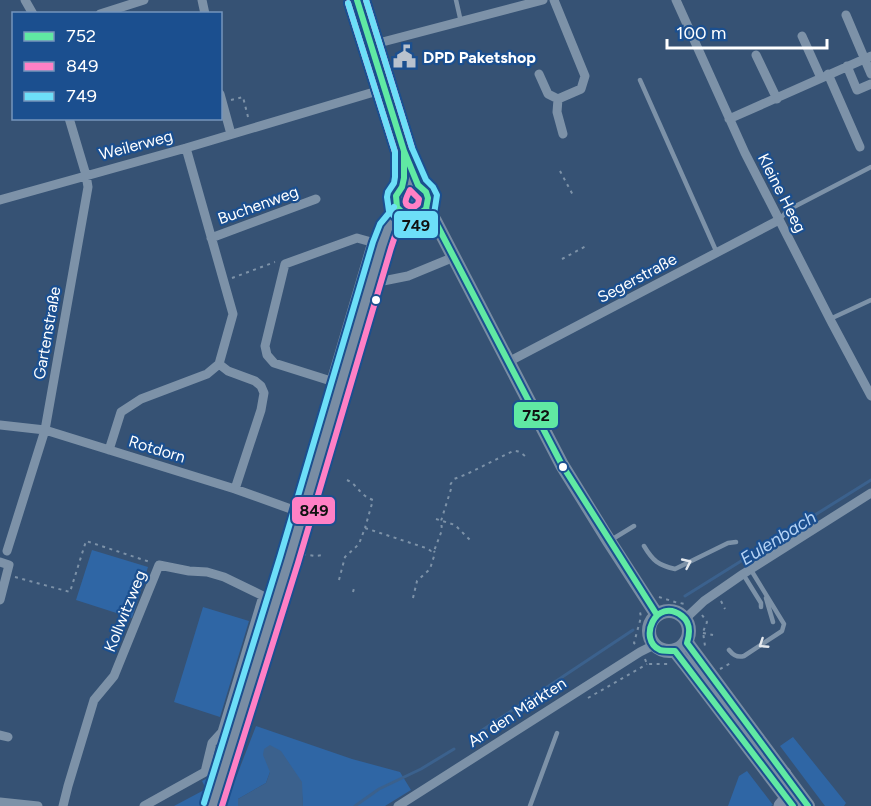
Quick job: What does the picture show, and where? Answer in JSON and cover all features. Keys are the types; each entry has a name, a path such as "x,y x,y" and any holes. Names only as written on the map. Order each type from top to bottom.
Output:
{"main road":[{"path":"357,0 404,151 418,185 426,192 428,198 426,209 417,216 405,215 397,207 396,196 402,187 404,178 404,151"},
{"path":"402,187 410,184 418,185"},
{"path":"426,209 435,221 562,465 649,609 651,622 649,635 654,645 669,652 682,648 690,635 685,618 679,613 649,609"},
{"path":"213,806 289,560 336,382 377,244 400,212"},
{"path":"687,643 691,661 787,804"},
{"path":"675,651 691,661 808,806"},
{"path":"784,774 787,804"}],"street":[{"path":"106,12 144,0"},
{"path":"371,45 543,0"},
{"path":"554,0 585,76 581,88 558,99"},
{"name":"Kleine Heeg","path":"676,0 729,119 871,396"},
{"path":"846,15 868,58 871,74"},
{"path":"802,36 825,76 860,147"},
{"path":"756,55 777,99"},
{"path":"729,119 868,58"},
{"path":"847,66 857,90 871,84"},
{"path":"539,74 548,94 558,99"},
{"name":"Weilerweg","path":"0,200 384,89"},
{"path":"222,98 231,134"},
{"path":"558,99 557,112 563,134"},
{"name":"Gartenstraße","path":"7,551 45,430 88,187 70,120"},
{"name":"Buchenweg","path":"186,148 233,314 219,364"},
{"name":"Buchenweg","path":"211,238 316,199"},
{"name":"Segerstraße","path":"508,362 779,220"},
{"path":"336,382 274,363 267,355 265,346 285,264 357,238 377,244"},
{"path":"384,280 408,276 454,257"},
{"path":"109,450 121,412 141,399 207,374 219,364 228,371 255,381 264,393 261,410 235,489"},
{"name":"Rotdorn","path":"0,425 45,430 235,489 302,513"},
{"path":"685,618 747,572 871,494"},
{"path":"0,562 9,565 0,600"},
{"name":"Kollwitzweg","path":"63,806 94,700 114,676 159,565 207,572 224,577 263,596 222,732 212,743 205,772 144,806"},
{"name":"An den Märkten","path":"398,806 654,645"},
{"path":"0,802 38,806"}],"lane":[{"path":"456,0 461,22"},
{"path":"640,80 717,253"},
{"path":"779,220 788,210 871,167"},
{"path":"830,319 871,300"},
{"path":"609,541 634,526"},
{"path":"644,546 655,562 675,569 728,543 736,542"},
{"path":"729,650 740,658 784,628 784,624 765,593 747,572"},
{"path":"747,572 761,607"},
{"path":"765,593 773,622"},
{"path":"530,806 557,733"}],"path":[{"path":"222,98 243,97 250,129"},
{"path":"560,171 574,197"},
{"path":"562,259 588,245"},
{"path":"224,281 278,261"},
{"path":"413,598 417,580 430,569 442,530 441,521 451,489 450,485 454,479 516,450 528,459"},
{"path":"339,580 345,556 359,544 373,500 365,497 347,480"},
{"path":"436,519 455,525 471,541"},
{"path":"365,528 434,551"},
{"name":"Kollwitzweg","path":"7,574 70,592 86,541 146,560"},
{"path":"315,556 324,555"},
{"path":"353,592 355,585"},
{"path":"582,702 647,664 671,664 682,668 706,650 703,633 707,622 692,602 685,604 660,597 641,617 634,643 647,664"},
{"path":"719,598 725,609"},
{"path":"703,633 713,635"},
{"path":"720,669 733,661"}],"shaded area":[{"path":"408,193 414,193 418,200 414,207 408,207 404,203 404,197"},
{"path":"92,550 148,567 132,618 76,600"},
{"path":"203,607 249,621 220,717 174,702"},
{"path":"256,726 352,759 400,772 411,790 385,806 303,806 301,781 270,772 266,783 238,799 238,806 225,806"},
{"path":"793,737 846,803 844,806 825,806 780,746"},
{"path":"270,745 281,751 302,782 303,806 238,806 238,799 266,783 270,772 263,755 264,749"},
{"path":"747,771 773,805 728,806 739,776"},
{"path":"213,775 217,777 205,806 174,806 206,789 202,781"}],"waterway":[{"name":"Eulenbach","path":"685,596 871,480"},
{"name":"Eulenbach","path":"481,731 633,630"},
{"name":"Eulenbach","path":"355,806 379,789 421,769 454,749"}],"transit line":[{"name":"752","path":"357,0 404,151"},
{"name":"849","path":"366,0 412,148"},
{"name":"749","path":"348,3 395,152 394,183 387,197 389,211 401,223 418,225 434,214 437,195 426,180 412,148 366,0"},
{"name":"849","path":"348,3 395,152"},
{"name":"752","path":"404,151 418,185 426,192 428,198 426,209 416,216 405,215 397,207 396,196 402,187 404,178 404,151"},
{"name":"849","path":"410,190 419,199 418,204 414,207 406,203 410,190"},
{"name":"749","path":"204,803 280,557 373,242 380,224 394,207"},
{"name":"752","path":"426,209 435,221 562,465 657,615"},
{"name":"849","path":"222,806 298,563 391,248 396,233 408,217"},
{"name":"752","path":"793,806 675,651 660,650 653,645 650,630 658,615 664,611 673,611 685,619 689,628 687,643 808,806"}],"place":[{"name":"DPD Paketshop","path":"405,57"}]}
